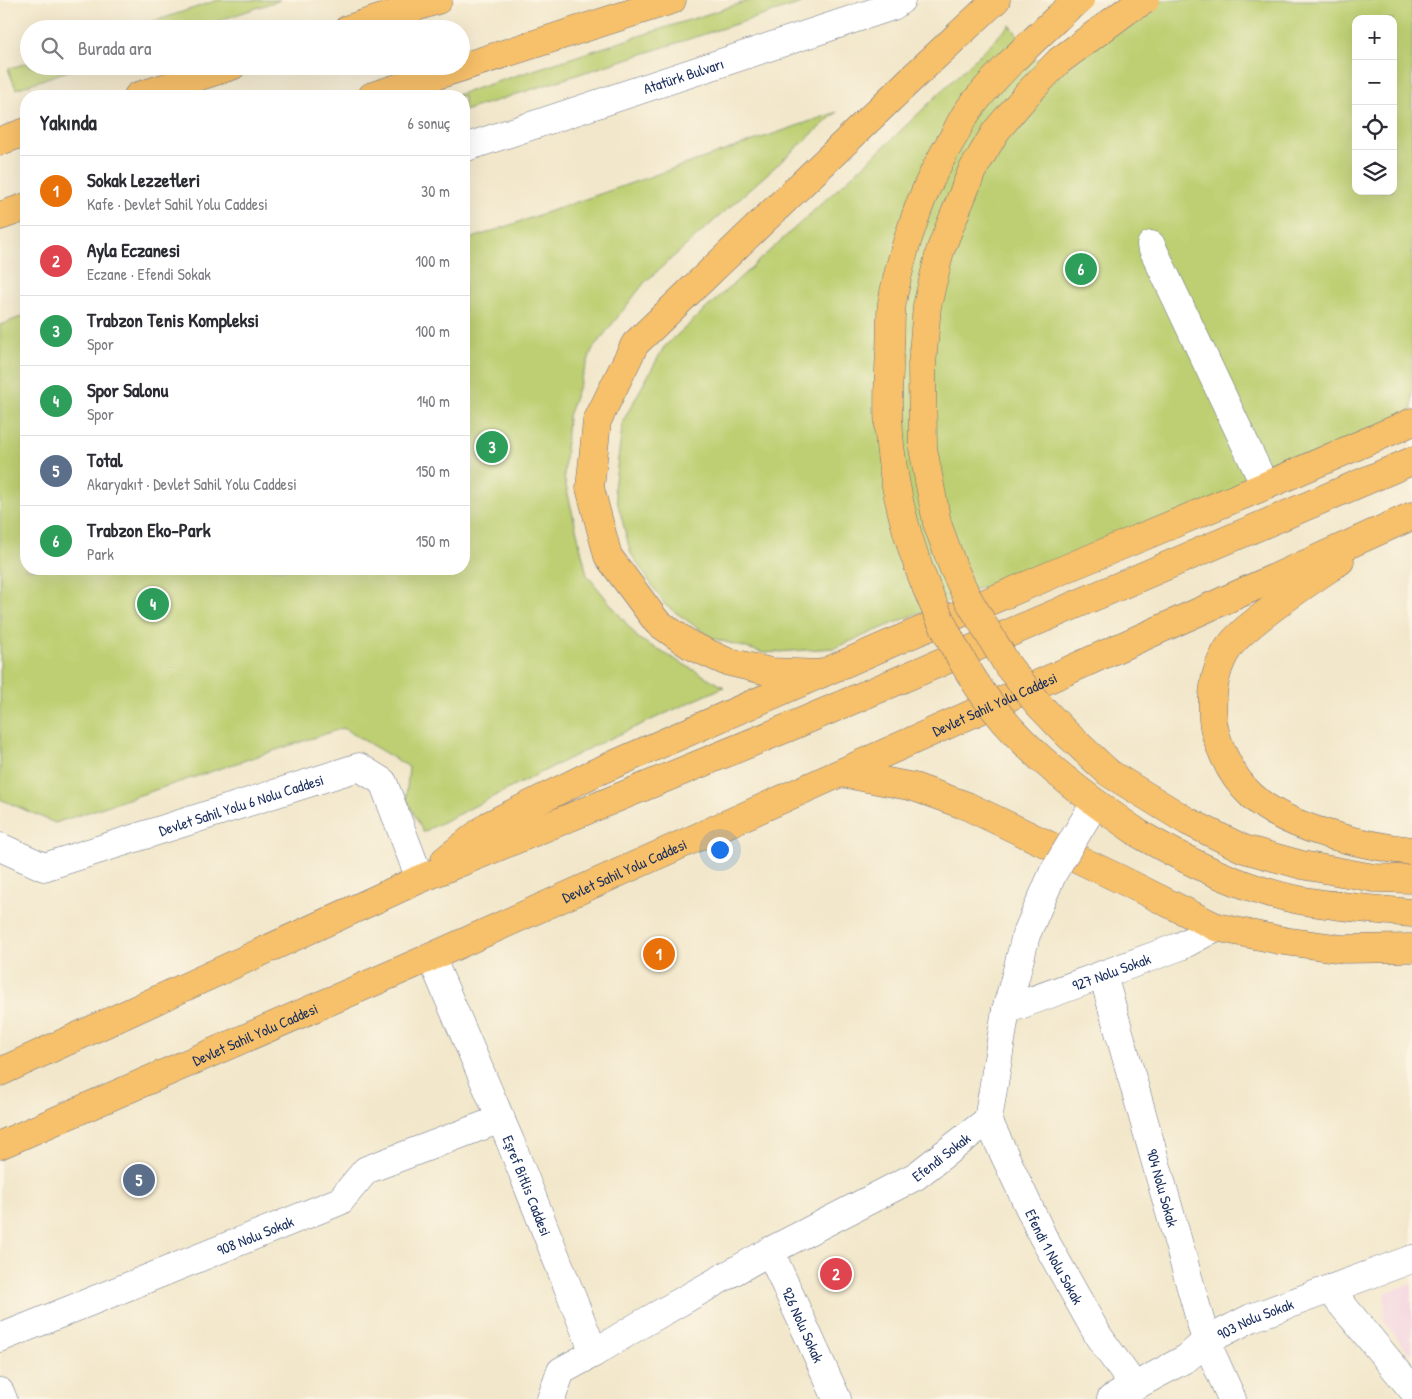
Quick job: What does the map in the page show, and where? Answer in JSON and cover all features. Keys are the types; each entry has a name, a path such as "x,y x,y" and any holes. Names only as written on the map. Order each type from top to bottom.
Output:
{"main road":[{"path":"376,20 438,0"},
{"path":"470,65 672,0"},
{"path":"820,674 771,672 725,662 690,645 657,622 608,556 590,488 596,421 635,344 996,0"},
{"path":"1080,0 1069,7 1010,62 968,110 931,175 906,241 892,304 889,375 890,445 907,533 924,579 954,645 982,693 1010,727 1042,759 1095,803 1141,835 1185,860 1244,885 1298,900 1412,913"},
{"path":"1145,0 1115,18 1059,61 1028,93 996,131 972,171 940,251 927,306 922,364 923,448 937,522 953,567 967,597 1008,666 1038,704 1109,773 1188,821 1244,849 1302,865 1374,878 1412,879"},
{"path":"157,90 204,75"},
{"path":"391,90 438,75"},
{"path":"0,141 20,134"},
{"path":"0,216 20,209"},
{"path":"420,879 489,824 592,774 820,674 1412,422"},
{"path":"0,1072 420,879 792,726 1412,462"},
{"path":"1403,520 1274,607 1242,632 1229,648 1219,665 1211,705 1213,727 1220,749 1232,775 1252,797 1272,810 1317,830 1349,840 1412,851"},
{"name":"Devlet Sahil Yolu Caddesi","path":"0,1145 431,958 1403,520"},
{"path":"841,773 914,787 967,806 1216,927 1284,941 1342,949 1412,948"}],"street":[{"name":"Atatürk Bulvarı","path":"470,146 893,6 901,0"},
{"path":"1151,245 1265,486"},
{"name":"Devlet Sahil Yolu 6 Nolu Caddesi","path":"0,847 44,867 359,767 383,782 420,879"},
{"path":"988,1120 1006,1010 1026,935 1053,873 1095,803"},
{"name":"927 Nolu Sokak","path":"1006,1010 1181,946 1216,927"},
{"name":"Eşref Bitlis Caddesi","path":"431,958 501,1120 594,1353"},
{"name":"904 Nolu Sokak","path":"1103,974 1206,1341 1232,1399"},
{"name":"908 Nolu Sokak","path":"0,1338 340,1201 366,1170 501,1120"},
{"name":"Efendi Sokak","path":"594,1353 770,1251 916,1176 988,1120"},
{"name":"Efendi 1 Nolu Sokak","path":"988,1120 1043,1237 1099,1337 1122,1393"},
{"name":"926 Nolu Sokak","path":"770,1251 837,1399"},
{"name":"903 Nolu Sokak","path":"1122,1393 1188,1358 1206,1341 1251,1318 1412,1259"},
{"path":"1329,1289 1412,1389"},
{"path":"551,1399 561,1371 594,1353"},
{"path":"0,1392 3,1399"}],"shaded area":[{"path":"1412,1283 1412,1356 1384,1322 1385,1293"}],"green space":[{"path":"218,0 280,0 221,20 158,20"},
{"path":"751,0 811,0 470,109 470,91"},
{"path":"1145,0 1412,0 1412,422 1072,566 977,589 834,648 764,653 712,638 665,605 631,554 614,489 623,421 664,347 888,143 1010,25 1047,73"},
{"path":"20,65 20,75 56,75 16,89 8,69"},
{"path":"837,112 645,282 592,350 568,416 564,477 587,575 639,639 724,687 598,744 423,832 406,798 409,767 343,728 55,823 0,799 0,325 20,317 20,575 470,575 470,239"}],"place":[{"name":"Trabzon Eko-Park","path":"1081,269"},
{"name":"Trabzon Tenis Kompleksi","path":"492,447"},
{"name":"Spor Salonu","path":"153,604"},
{"name":"Sokak Lezzetleri","path":"659,954"},
{"name":"Total","path":"139,1180"},
{"name":"Ayla Eczanesi","path":"836,1274"}]}
